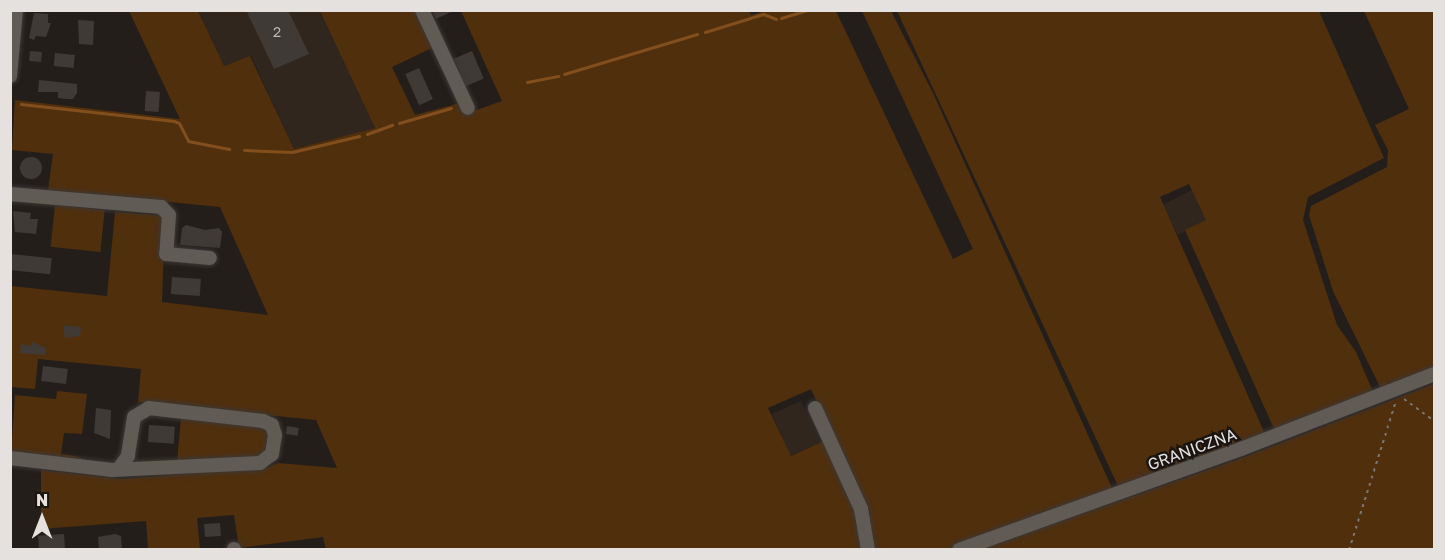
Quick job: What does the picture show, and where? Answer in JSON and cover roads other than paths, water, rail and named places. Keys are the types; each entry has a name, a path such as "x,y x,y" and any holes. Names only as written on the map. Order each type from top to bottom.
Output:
{"street":[{"path":"10,76 16,10"},
{"path":"422,10 468,108"},
{"path":"10,194 161,207 170,215 166,254 210,258"},
{"name":"GRANICZNA","path":"960,549 1395,392 1434,374"},
{"path":"10,458 112,470 120,467 260,463 272,454 275,435 272,425 263,420 149,408 134,417 128,456 120,467"},
{"path":"815,408 861,509 868,549"}],"waterway":[{"path":"781,18 808,10"},
{"path":"705,32 763,14 776,19"},
{"path":"564,74 697,34"},
{"path":"527,82 558,76"},
{"path":"21,104 174,121 179,123 188,141 229,149"},
{"path":"399,123 451,108"},
{"path":"367,134 392,125"},
{"path":"244,150 292,152 359,136"}]}
